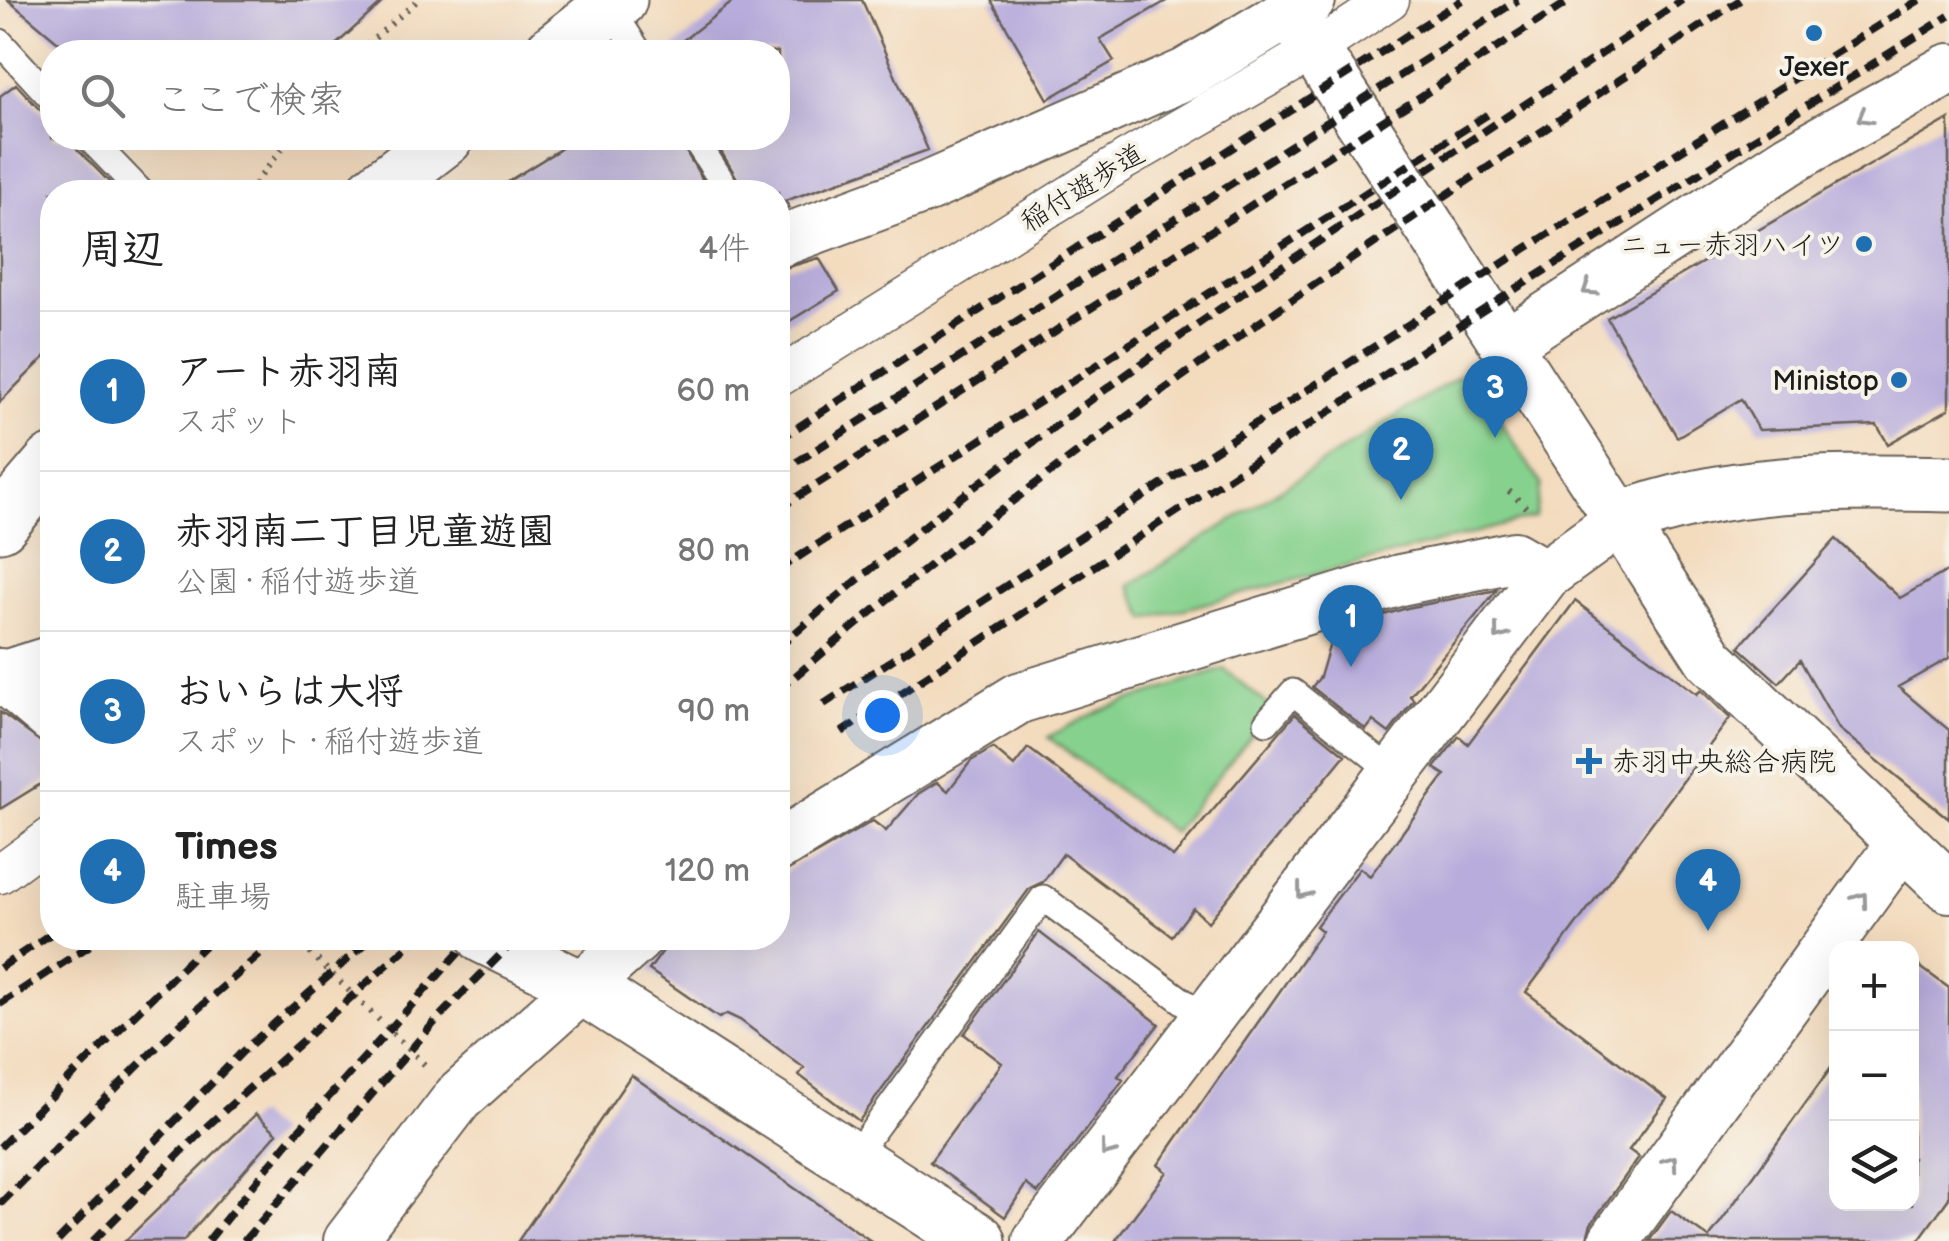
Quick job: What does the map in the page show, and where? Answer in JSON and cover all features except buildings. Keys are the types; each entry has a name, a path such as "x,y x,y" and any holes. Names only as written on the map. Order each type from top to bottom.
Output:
{"street":[{"name":"稲付遊歩道","path":"790,370 1125,160 1304,21 1390,0"},
{"path":"568,40 615,4"},
{"path":"790,238 927,187 1304,21 1710,659 1949,887"},
{"path":"1506,344 1790,159 1949,68"},
{"path":"391,180 429,150"},
{"path":"0,524 40,477"},
{"path":"1038,1241 1544,575 1621,520 1677,499 1728,490 1877,482 1949,484"},
{"path":"790,839 1019,698 1400,580 1514,557 1544,575"},
{"path":"2,676 40,665"},
{"path":"2,676 40,708"},
{"path":"1614,1241 1900,844"},
{"path":"0,874 40,845"},
{"path":"508,950 580,985 978,1241"},
{"path":"349,1241 458,1098 622,950"}],"lane":[{"path":"615,4 633,40"},
{"path":"0,42 40,86"},
{"path":"100,150 129,180"},
{"path":"702,150 721,180"},
{"path":"1268,722 1292,692 1394,773"},
{"path":"853,1158 1043,898 1206,1019"}],"path":[{"path":"372,40 418,0"},
{"path":"258,180 282,150"},
{"path":"307,950 458,1098"}],"green space":[{"path":"1468,370 1541,484 1535,517 1146,619 1129,586"},
{"path":"1224,669 1273,709 1173,832 1048,737 1101,710"}],"railway":[{"path":"790,432 1462,0"},
{"path":"790,466 1518,0"},
{"path":"790,501 1571,0"},
{"path":"790,638 993,472 1105,390 1334,231 1682,0"},
{"path":"790,681 892,596 1127,416 1370,247 1740,0"},
{"path":"824,704 1503,263 1919,0"},
{"path":"842,732 1517,288 1949,16"},
{"path":"790,562 1493,111"},
{"path":"0,968 40,941"},
{"path":"0,1004 83,950"},
{"path":"0,1147 200,950"},
{"path":"0,1204 177,1027 265,950"},
{"path":"58,1241 243,1051 358,950"},
{"path":"93,1241 205,1128 404,950"},
{"path":"208,1241 289,1141 461,950"},
{"path":"244,1241 440,1016 505,950"}],"place":[{"name":"Jexer","path":"1814,33"},
{"name":"ニュー赤羽ハイツ","path":"1864,244"},
{"name":"Ministop","path":"1899,380"},
{"name":"おいらは大将","path":"1495,438"},
{"name":"赤羽南二丁目児童遊園","path":"1401,500"},
{"name":"アート赤羽南","path":"1351,667"},
{"name":"赤羽中央総合病院","path":"1589,761"},
{"name":"Times","path":"1708,931"}]}
